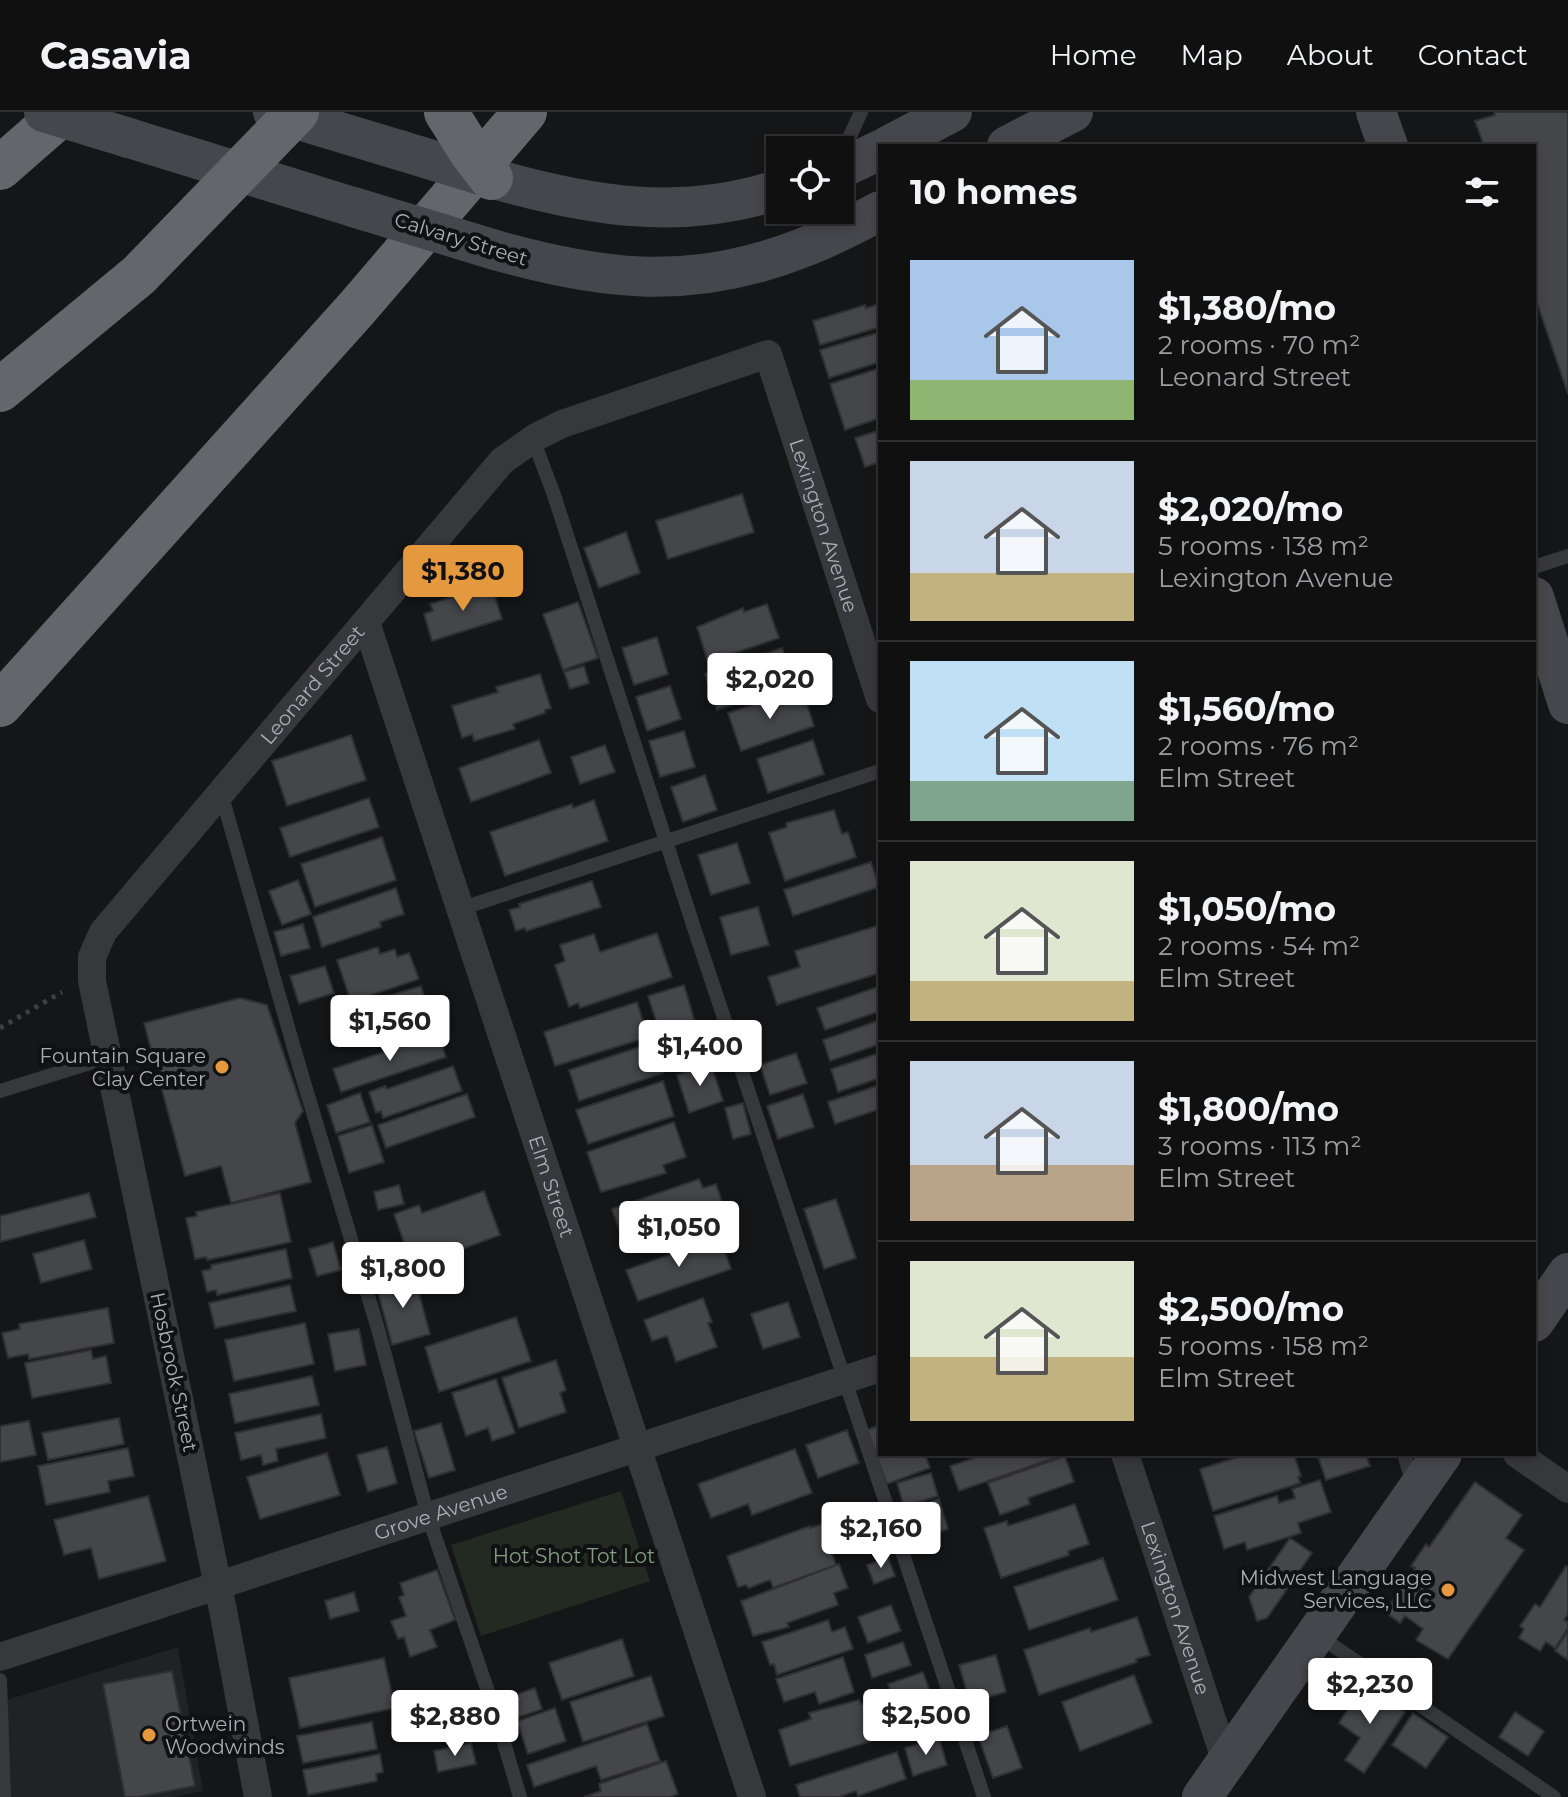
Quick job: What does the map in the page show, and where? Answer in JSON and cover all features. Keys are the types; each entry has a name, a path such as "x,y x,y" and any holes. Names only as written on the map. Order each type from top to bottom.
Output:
{"highway":[{"path":"0,168 64,112"},
{"path":"446,112 491,178"},
{"path":"0,705 357,308 525,112"},
{"path":"0,390 139,275 240,174 287,114"}],"main road":[{"name":"Calvary Street","path":"44,112 495,250 545,264 610,275 641,278 736,269 803,248 878,212"},
{"path":"892,144 952,112"},
{"path":"1011,144 1073,112"},
{"path":"1376,112 1387,144"},
{"path":"287,114 546,194 618,205 674,208 722,204 766,193"},
{"path":"854,162 878,151"},
{"path":"1536,603 1568,704"},
{"path":"1536,1319 1568,1273"},
{"path":"1202,1797 1441,1456"}],"street":[{"name":"Leonard Street","path":"95,948 110,921 502,461 533,439 562,424 768,354"},
{"name":"Lexington Avenue","path":"768,354 878,693"},
{"name":"Elm Street","path":"366,622 752,1797"},
{"name":"Hosbrook Street","path":"95,948 90,968 258,1797"},
{"name":"Grove Avenue","path":"0,1657 878,1369"},
{"name":"Lexington Avenue","path":"1126,1456 1226,1762"},
{"path":"1520,1456 1568,1489"}],"lane":[{"path":"850,136 861,112"},
{"path":"533,439 984,1797"},
{"path":"1536,566 1568,556"},
{"path":"460,909 878,772"},
{"path":"221,792 378,1329 428,1516 494,1709 520,1797"},
{"path":"0,1091 109,1057"},
{"path":"1405,1456 1416,1492"},
{"path":"1316,1633 1554,1797"},
{"path":"0,1680 4,1797"}],"path":[{"path":"0,1028 63,992"}],"shaded area":[{"path":"178,1647 203,1791 174,1797 0,1797 0,1702"}],"green space":[{"name":"Hot Shot Tot Lot","path":"621,1491 650,1581 481,1636 451,1545"}],"building":[{"path":"1494,112 1568,112 1568,394 1536,300 1536,144 1483,144 1475,121 1495,115"},
{"path":"865,305 866,308 878,305 878,328 820,345 813,321"},
{"path":"878,333 878,363 829,378 820,350"},
{"path":"878,369 878,419 845,430 830,384"},
{"path":"878,431 878,463 865,467 855,438"},
{"path":"742,494 754,532 668,559 656,521"},
{"path":"626,532 640,573 599,588 584,548"},
{"path":"491,584 502,619 432,641 424,614 433,611 430,604"},
{"path":"578,602 598,658 563,670 543,614"},
{"path":"767,604 779,638 708,662 697,627 743,608 744,612"},
{"path":"657,637 668,674 634,685 622,648"},
{"path":"782,648 794,684 717,710 705,674"},
{"path":"584,666 589,683 570,689 564,672"},
{"path":"540,674 551,708 545,713 513,724 515,729 474,741 472,734 462,738 452,706 498,692 496,687"},
{"path":"670,686 681,719 647,731 636,697"},
{"path":"803,692 814,726 741,751 728,713 776,697 777,701"},
{"path":"684,731 695,767 660,777 649,741"},
{"path":"351,735 366,780 287,806 272,761"},
{"path":"539,740 551,773 471,802 459,768"},
{"path":"813,740 824,774 768,793 757,759"},
{"path":"605,745 615,772 580,784 571,757"},
{"path":"705,775 717,810 683,822 671,787"},
{"path":"369,798 379,827 290,857 280,828"},
{"path":"594,800 608,841 505,876 490,832 572,804 573,808"},
{"path":"834,810 842,834 848,832 856,857 785,881 769,833 787,827 786,823"},
{"path":"382,837 396,880 315,907 301,864"},
{"path":"737,843 750,883 711,895 698,855"},
{"path":"871,862 878,884 878,887 793,916 784,890"},
{"path":"298,880 311,914 282,925 269,891"},
{"path":"592,881 601,907 526,931 525,928 516,931 509,910"},
{"path":"396,888 404,914 380,922 381,927 322,947 313,917"},
{"path":"758,907 769,945 731,955 720,917"},
{"path":"303,924 310,948 281,956 274,932"},
{"path":"878,926 878,974 777,1005 768,977 800,967 795,951"},
{"path":"657,933 672,977 580,1008 578,1003 569,1007 555,965 565,961 560,945 594,934 600,952"},
{"path":"378,947 380,954 395,949 397,957 409,953 419,979 351,1002 337,960"},
{"path":"325,966 334,993 299,1004 290,976"},
{"path":"684,985 695,1022 660,1033 648,996"},
{"path":"421,986 434,1028 372,1046 359,1005"},
{"path":"878,987 878,1012 825,1030 817,1008"},
{"name":"Fountain Square Clay Center","path":"240,998 267,1005 303,1111 295,1123 311,1182 231,1203 221,1166 185,1176 144,1023"},
{"path":"637,1002 648,1037 555,1066 544,1032"},
{"path":"878,1021 878,1045 830,1061 823,1040"},
{"path":"701,1027 711,1058 681,1068 674,1044 655,1050 663,1073 579,1101 569,1070"},
{"path":"438,1034 446,1057 341,1092 333,1069"},
{"path":"796,1053 807,1083 770,1095 760,1065"},
{"path":"878,1054 878,1079 838,1092 831,1069"},
{"path":"711,1064 723,1101 689,1113 677,1075"},
{"path":"453,1066 462,1091 383,1118 381,1111 376,1113 369,1092 385,1086 387,1089"},
{"path":"663,1081 674,1116 588,1144 576,1110"},
{"path":"878,1086 878,1110 835,1124 828,1102"},
{"path":"360,1093 370,1122 336,1133 327,1105"},
{"path":"467,1094 475,1117 386,1148 378,1125"},
{"path":"803,1094 814,1127 778,1139 767,1106"},
{"path":"743,1103 751,1134 733,1139 725,1108"},
{"path":"674,1122 686,1157 663,1165 666,1173 601,1192 587,1152"},
{"path":"372,1125 384,1162 349,1173 338,1136"},
{"path":"699,1179 703,1188 716,1184 725,1211 713,1215 716,1222 652,1243 650,1237 625,1246 612,1209"},
{"path":"399,1185 404,1204 378,1210 374,1192"},
{"path":"484,1191 500,1235 438,1258 440,1262 414,1271 394,1214 419,1205 422,1213"},
{"path":"89,1193 96,1217 0,1242 0,1216"},
{"path":"280,1193 291,1242 207,1260 206,1257 195,1259 186,1218 197,1216 196,1212"},
{"path":"836,1199 856,1258 824,1269 804,1209"},
{"path":"720,1237 731,1269 638,1301 626,1270"},
{"path":"84,1240 92,1269 41,1283 33,1254"},
{"path":"333,1242 341,1270 317,1276 309,1249"},
{"path":"286,1249 292,1278 217,1295 216,1290 207,1292 202,1271 211,1269 211,1265"},
{"path":"414,1275 430,1334 392,1345 376,1285"},
{"path":"290,1285 296,1311 215,1328 209,1303"},
{"path":"703,1298 717,1347 676,1362 667,1336 652,1341 644,1320"},
{"path":"788,1302 800,1337 763,1349 751,1314"},
{"path":"108,1308 114,1343 29,1359 28,1354 8,1358 2,1333 20,1329 19,1324"},
{"path":"516,1317 531,1361 439,1392 425,1347"},
{"path":"305,1323 314,1364 234,1381 225,1340"},
{"path":"359,1329 366,1365 335,1371 328,1334"},
{"path":"91,1350 93,1359 106,1356 111,1383 32,1398 25,1363"},
{"path":"556,1360 566,1390 560,1393 566,1412 519,1428 502,1378"},
{"path":"312,1376 319,1405 235,1423 229,1394"},
{"path":"496,1379 515,1433 492,1441 488,1428 466,1436 452,1393"},
{"path":"321,1414 326,1438 276,1449 278,1461 263,1465 261,1455 241,1460 235,1433"},
{"path":"119,1418 124,1444 48,1460 42,1433"},
{"path":"29,1421 36,1455 0,1462 0,1426"},
{"path":"441,1423 455,1470 429,1478 414,1431"},
{"path":"878,1426 878,1456 926,1456 930,1468 887,1484 867,1430"},
{"path":"847,1430 859,1463 818,1478 806,1445"},
{"path":"387,1447 397,1483 368,1492 357,1455"},
{"path":"128,1448 134,1476 108,1481 110,1492 46,1505 38,1466"},
{"path":"795,1449 812,1493 752,1515 748,1504 711,1518 698,1484"},
{"path":"327,1453 340,1495 260,1519 247,1477"},
{"path":"979,1456 1054,1458 959,1491 950,1466"},
{"path":"1065,1456 1074,1482 1028,1498 1030,1504 1000,1515 988,1483"},
{"path":"1241,1456 1295,1456 1301,1476 1298,1477 1300,1483 1213,1511 1200,1469"},
{"path":"1318,1456 1367,1456 1370,1466 1326,1480"},
{"path":"931,1473 938,1496 904,1507 897,1483"},
{"path":"1320,1480 1331,1512 1298,1523 1301,1533 1247,1550 1245,1542 1224,1549 1214,1516 1277,1496 1279,1503 1295,1498 1292,1489"},
{"name":"Midwest Language Services, LLC","path":"1475,1482 1522,1515 1506,1538 1524,1550 1448,1659 1416,1640 1423,1629 1405,1616 1400,1623 1385,1612 1415,1568 1411,1566 1426,1544 1429,1547"},
{"path":"148,1496 166,1561 99,1579 91,1548 64,1555 54,1520"},
{"path":"939,1499 948,1529 912,1541 902,1511"},
{"path":"1075,1504 1089,1544 1068,1551 1069,1555 1001,1578 984,1528 1007,1521 1008,1526"},
{"path":"822,1524 836,1565 773,1588 770,1580 749,1588 746,1585 738,1587 727,1556"},
{"path":"1290,1538 1312,1553 1267,1618 1257,1621 1249,1597"},
{"path":"888,1557 895,1576 874,1584 867,1565"},
{"path":"1103,1558 1118,1600 1029,1630 1014,1587"},
{"path":"839,1564 848,1588 834,1593 838,1605 787,1623 789,1627 753,1636 741,1601"},
{"path":"1566,1566 1568,1614 1564,1620 1568,1622 1568,1628 1555,1648 1546,1642 1540,1651 1519,1638 1524,1629 1520,1626 1535,1604 1540,1607"},
{"path":"437,1570 455,1620 430,1630 437,1647 410,1657 404,1637 398,1639 391,1621 406,1616 399,1597 404,1595 400,1583"},
{"path":"354,1592 359,1611 330,1619 325,1601"},
{"path":"891,1605 901,1631 868,1643 858,1617"},
{"path":"1137,1617 1150,1655 1039,1695 1024,1650 1090,1628 1091,1632"},
{"path":"828,1620 832,1632 845,1627 853,1649 777,1675 762,1642"},
{"path":"1568,1631 1568,1660 1555,1651"},
{"path":"622,1639 634,1676 562,1700 549,1663"},
{"path":"903,1642 911,1665 872,1678 865,1655"},
{"path":"996,1655 1006,1692 970,1702 959,1665"},
{"path":"843,1657 854,1692 819,1704 815,1692 784,1702 776,1679"},
{"path":"384,1658 395,1708 300,1728 289,1678"},
{"name":"Ortwein Woodwinds","path":"172,1671 195,1786 125,1797 103,1684"},
{"path":"923,1672 936,1709 901,1721 888,1684"},
{"path":"1134,1675 1152,1723 1080,1751 1062,1702"},
{"path":"651,1676 664,1716 583,1742 570,1702"},
{"path":"1363,1685 1405,1712 1364,1773 1345,1760 1360,1738 1339,1723"},
{"path":"535,1688 542,1709 508,1721 501,1700"},
{"path":"859,1700 861,1704 872,1700 882,1734 870,1738 872,1741 790,1766 779,1730 811,1719 809,1713"},
{"path":"555,1708 566,1741 528,1754 517,1721"},
{"path":"469,1709 474,1730 442,1738 437,1717"},
{"path":"1515,1712 1544,1731 1528,1756 1499,1737"},
{"path":"1413,1713 1448,1737 1426,1768 1392,1745"},
{"path":"372,1722 377,1749 303,1763 297,1736"},
{"path":"647,1724 660,1761 601,1780 596,1766 534,1787 527,1765"},
{"path":"1007,1726 1022,1768 993,1778 978,1736"},
{"path":"939,1738 947,1765 913,1776 905,1748"},
{"path":"471,1743 476,1764 438,1772 434,1751"},
{"path":"897,1752 906,1779 858,1796 856,1791 839,1797 800,1797 796,1785"},
{"path":"380,1754 383,1772 376,1774 377,1781 308,1795 303,1770"},
{"path":"666,1761 678,1794 670,1797 584,1797 601,1791 599,1784"}],"place":[{"name":"Fountain Square Clay Center","path":"222,1067"},
{"name":"Midwest Language Services, LLC","path":"1448,1590"},
{"name":"Ortwein Woodwinds","path":"149,1735"}]}
